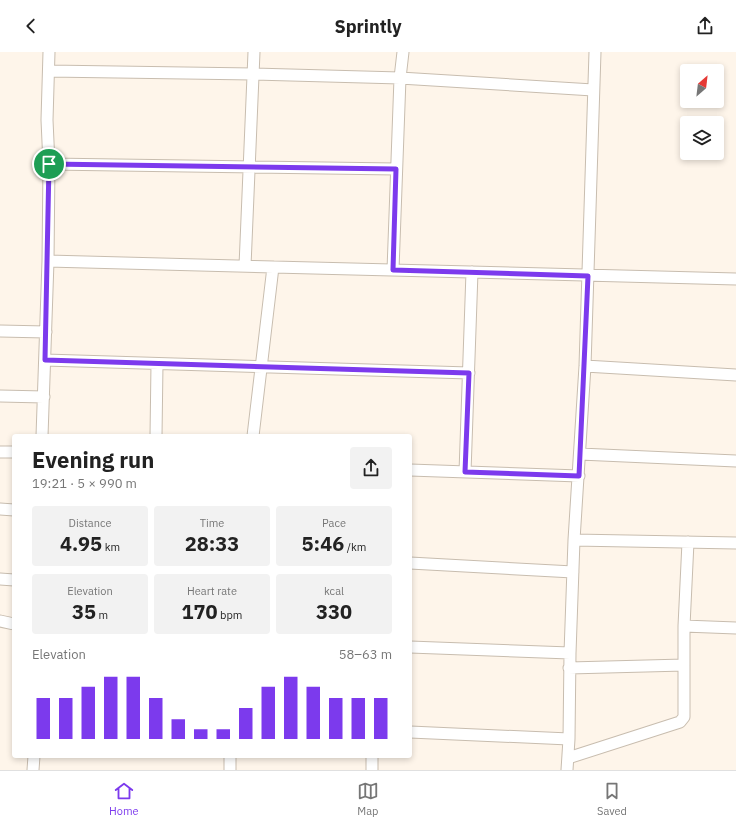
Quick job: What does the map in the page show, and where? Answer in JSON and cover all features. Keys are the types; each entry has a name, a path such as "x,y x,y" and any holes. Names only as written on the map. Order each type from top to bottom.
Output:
{"street":[{"path":"42,434 48,261 49,164 47,120 49,52"},
{"path":"245,266 254,52"},
{"path":"393,270 400,78 403,52"},
{"path":"567,770 570,738 569,668 574,540 585,366 595,52"},
{"path":"49,71 400,78 593,90"},
{"path":"49,164 396,169"},
{"path":"48,261 736,279"},
{"path":"253,434 273,267"},
{"path":"465,472 472,272"},
{"path":"0,331 46,332"},
{"path":"45,360 469,373"},
{"path":"156,434 157,364"},
{"path":"585,366 736,375"},
{"path":"0,396 44,397"},
{"path":"0,452 12,452"},
{"path":"580,454 736,461"},
{"path":"412,470 579,476"},
{"path":"0,510 12,510"},
{"path":"574,540 736,543"},
{"path":"568,758 680,722 684,717 684,626 688,542"},
{"path":"412,563 573,572"},
{"path":"0,579 12,580"},
{"path":"0,621 12,624"},
{"path":"684,626 736,628"},
{"path":"412,648 570,653"},
{"path":"569,668 684,665"},
{"path":"412,732 570,738"},
{"path":"33,770 34,758"},
{"path":"230,758 230,770"},
{"path":"372,758 372,770"}],"route":[{"path":"49,164 396,169 393,270 588,276 579,476 465,472 469,373 45,360 49,164"}]}
